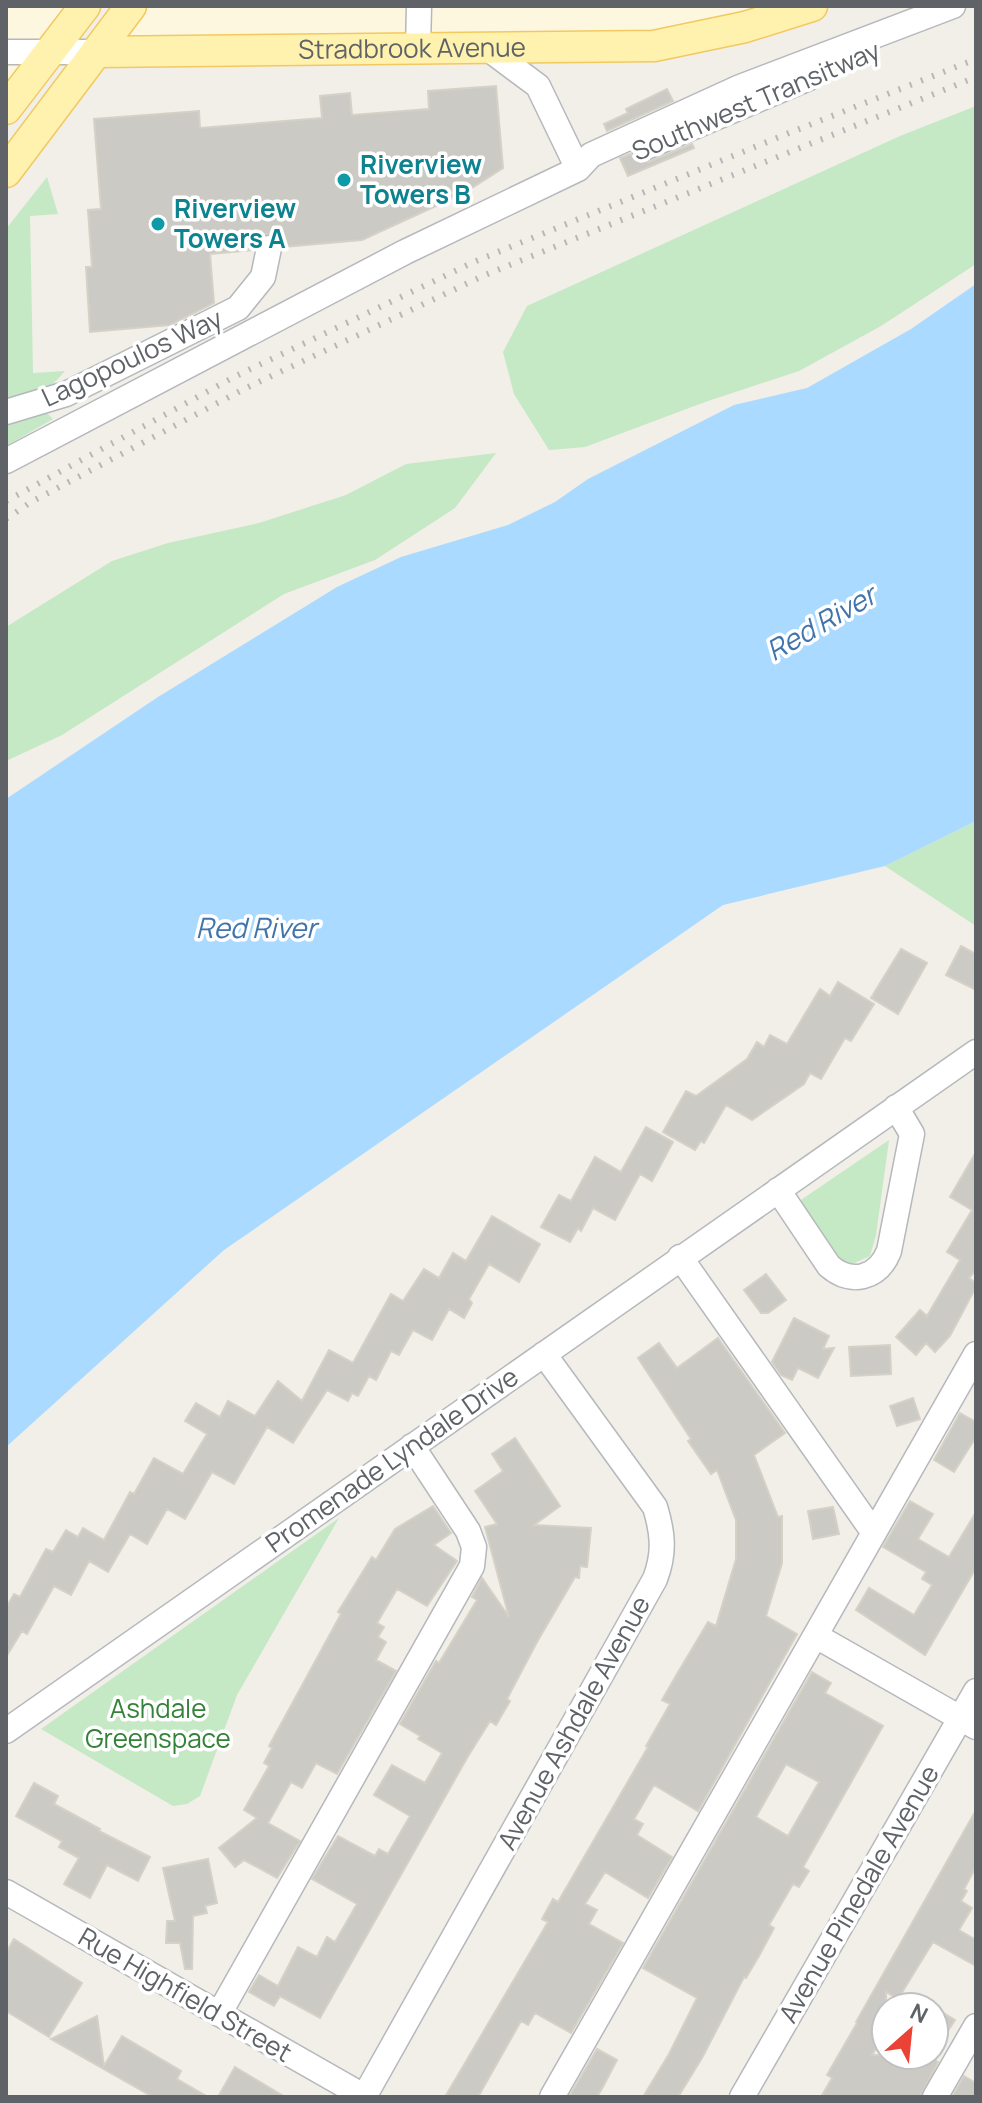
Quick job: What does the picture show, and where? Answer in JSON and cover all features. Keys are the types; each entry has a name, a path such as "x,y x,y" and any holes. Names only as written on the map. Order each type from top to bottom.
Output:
{"main road":[{"path":"6,109 85,6"},
{"path":"6,172 131,6"},
{"name":"Stradbrook Avenue","path":"96,52 654,46 745,27 812,6"}],"street":[{"path":"418,49 419,6"},
{"name":"Southwest Transitway","path":"6,461 405,252 578,169 591,155 740,87 926,11 953,6"},
{"path":"487,48 538,86 578,169"},
{"name":"Stradbrook Avenue","path":"6,52 96,52"},
{"name":"Lagopoulos Way","path":"6,412 66,394 238,308 263,277 269,248"},
{"path":"164,345 184,321"},
{"name":"Promenade Lyndale Drive","path":"6,1731 976,1052"},
{"path":"778,1190 836,1272 851,1278 870,1275 880,1268 889,1251 912,1134 896,1107"},
{"path":"680,1257 874,1533"},
{"name":"Avenue Ashdale Avenue","path":"364,2097 661,1565 662,1538 655,1507 544,1354"},
{"path":"552,2097 976,1354"},
{"path":"219,2014 472,1566 474,1547 468,1531 412,1446"},
{"path":"816,1636 968,1722"},
{"name":"Avenue Pinedale Avenue","path":"742,2097 968,1722 976,1691"},
{"name":"Rue Highfield Street","path":"6,1892 364,2097"},
{"path":"935,2097 976,2026"}],"shaded area":[{"path":"6,6 85,6 6,109"},
{"path":"131,6 812,6 654,46 96,52"}],"green space":[{"path":"976,106 976,264 881,326 799,371 585,447 549,450 514,394 503,352 527,306 900,136"},
{"path":"47,177 58,214 30,216 33,373 65,371 53,384 6,400 6,229"},
{"path":"46,412 53,419 6,446 6,426"},
{"path":"496,453 455,508 375,560 284,594 62,735 6,761 6,627 112,561 168,543 259,523 346,495 406,464"},
{"path":"976,821 976,926 885,866"},
{"path":"889,1140 876,1235 870,1256 852,1264 834,1256 798,1202"},
{"name":"Ashdale Greenspace","path":"339,1518 237,1695 200,1796 187,1804 173,1806 41,1729"}],"water":[{"name":"Red River","path":"976,284 976,821 885,866 723,905 224,1250 6,1447 6,799 158,697 337,587 401,557 508,525 555,502 588,479 734,405 807,388 911,329"}],"building":[{"path":"496,86 503,168 464,193 362,240 284,247 278,236 265,234 257,239 253,250 210,254 214,303 170,325 90,332 86,267 92,267 88,210 101,209 94,119 199,111 200,128 322,118 320,96 350,93 352,115 429,109 428,91"},
{"path":"667,89 673,101 607,131 604,124 628,113 626,109"},
{"path":"692,144 694,148 628,176 620,158 630,154 636,160 649,162"},
{"path":"961,946 976,954 976,990 946,975"},
{"path":"901,949 927,963 898,1014 871,998"},
{"path":"838,982 874,1004 851,1041 845,1038 821,1079 810,1073 804,1084 752,1120 726,1105 704,1143 701,1141 695,1150 663,1132 686,1091 696,1096 747,1059 757,1042 764,1047 770,1035 787,1044 820,989 830,996"},
{"path":"646,1127 673,1142 652,1181 640,1174 615,1220 593,1208 581,1231 578,1228 570,1242 541,1227 559,1195 571,1201 595,1157 621,1172"},
{"path":"976,1152 976,1270 969,1278 976,1283 976,1287 950,1336 935,1352 926,1343 916,1355 896,1337 920,1310 927,1316 960,1260 947,1252 972,1210 950,1197"},
{"path":"492,1216 540,1244 519,1282 489,1264 469,1299 472,1303 464,1318 449,1309 432,1340 413,1330 399,1355 391,1351 376,1380 369,1376 358,1396 352,1393 348,1401 327,1390 293,1443 267,1427 234,1484 212,1472 185,1519 167,1509 147,1544 130,1534 108,1572 89,1561 71,1595 54,1586 27,1634 22,1631 6,1657 6,1608 14,1594 20,1597 46,1549 53,1552 66,1530 78,1537 83,1528 104,1540 130,1492 134,1494 154,1458 183,1474 207,1434 185,1421 196,1403 220,1417 228,1401 255,1416 278,1381 302,1401 329,1350 353,1363 391,1294 403,1301 424,1269 439,1278 453,1253 466,1261"},
{"path":"766,1274 786,1300 768,1313 761,1313 744,1290"},
{"path":"794,1318 829,1336 823,1349 834,1348 818,1378 798,1368 792,1380 781,1375 772,1362"},
{"path":"718,1338 785,1433 754,1455 778,1517 782,1516 782,1563 766,1616 797,1634 698,1811 654,1785 634,1819 643,1824 637,1835 672,1857 648,1898 605,1872 585,1904 597,1910 589,1924 623,1943 571,2033 535,2013 528,2025 521,2021 478,2097 445,2097 548,1922 542,1919 553,1899 558,1902 648,1747 670,1704 662,1700 708,1622 716,1626 736,1559 736,1520 717,1470 711,1474 638,1358 659,1343 677,1368"},
{"path":"890,1345 891,1374 851,1376 849,1347"},
{"path":"913,1398 920,1419 897,1426 890,1406"},
{"path":"960,1413 976,1422 976,1437 954,1472 934,1460"},
{"path":"515,1438 560,1506 534,1525 591,1528 587,1567 580,1566 579,1578 575,1577 537,1642 507,1699 510,1701 496,1725 490,1721 467,1758 320,2018 280,1996 274,2006 249,1992 259,1975 278,1986 298,1947 317,1957 327,1937 335,1942 357,1904 312,1879 338,1836 375,1856 379,1849 388,1854 410,1816 374,1795 392,1765 425,1783 442,1753 400,1724 436,1661 439,1663 477,1600 472,1597 482,1578 509,1617 485,1527 497,1524 475,1491 503,1471 492,1454"},
{"path":"910,1501 933,1514 918,1539 949,1557 976,1512 976,1568 925,1655 856,1610 869,1588 914,1615 932,1585 922,1579 926,1572 883,1547"},
{"path":"433,1506 451,1533 434,1545 457,1561 427,1606 397,1589 377,1623 384,1627 378,1637 386,1642 376,1660 396,1671 337,1774 316,1763 302,1788 291,1782 268,1823 300,1841 277,1878 244,1860 235,1867 219,1848 257,1818 244,1810 269,1766 264,1763 272,1748 269,1746 341,1614 338,1612 372,1557 376,1560 395,1529"},
{"path":"833,1507 839,1534 813,1539 808,1511"},
{"path":"812,1672 831,1683 825,1693 883,1726 803,1867 809,1871 799,1887 793,1884 769,1925 774,1928 678,2097 643,2097 697,1998 643,1968","holes":["786,1764 819,1782 788,1836 756,1817"]},
{"path":"34,1783 58,1796 54,1804 150,1857 138,1881 107,1865 90,1898 64,1884 79,1858 59,1847 62,1841 16,1816"},
{"path":"976,1810 976,1867 961,1901 972,1908 959,1930 976,1940 976,1966 933,1942 903,1991 874,1991"},
{"path":"208,1859 217,1903 205,1906 207,1913 193,1916 192,1969 185,1969 180,1943 166,1943 167,1921 175,1921 163,1868"},
{"path":"14,1939 82,1983 49,2037 6,2011 6,1953"},
{"path":"870,1997 870,2071 933,2071 920,2097 821,2097 832,2078 827,2075"},
{"path":"97,2016 104,2066 122,2036 181,2071 177,2079 208,2097 153,2097 51,2039"},
{"path":"597,2049 617,2060 597,2097 569,2097"},
{"path":"235,2067 285,2097 218,2097"},
{"path":"964,2076 976,2083 976,2097 952,2097"}],"railway":[{"path":"6,501 236,376 476,261 976,59"},
{"path":"6,519 31,502 244,389 485,275 976,77"}],"place":[{"name":"Riverview Towers B","path":"344,180"},
{"name":"Riverview Towers A","path":"158,224"}]}
